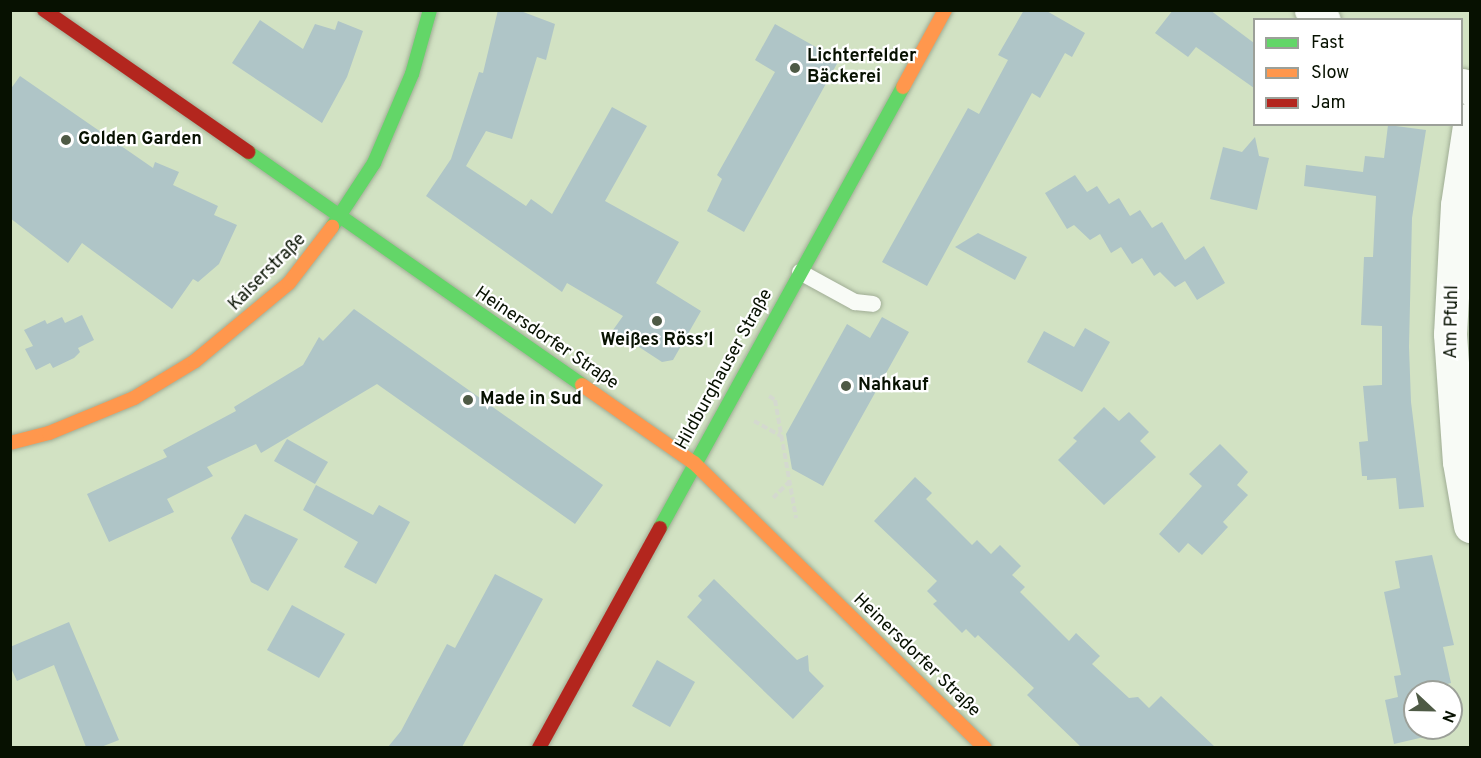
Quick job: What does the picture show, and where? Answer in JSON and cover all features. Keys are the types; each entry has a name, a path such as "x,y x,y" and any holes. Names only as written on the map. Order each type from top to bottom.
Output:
{"street":[{"name":"Heinersdorfer Straße","path":"45,10 339,218 694,463 985,747"},
{"name":"Kaiserstraße","path":"10,442 104,413 195,361 289,283 339,218 374,163 412,74 430,10"},
{"name":"Hildburghauser Straße","path":"539,747 945,10"},
{"name":"Am Pfuhl","path":"1470,119 1457,205 1450,334 1459,462 1470,526"}],"lane":[{"path":"800,272 855,302 873,304"}],"path":[{"path":"764,392 775,400 797,522 793,527"},
{"path":"748,417 781,436"},
{"path":"767,503 789,482"}],"building":[{"path":"498,10 518,10 555,24 546,60 537,57 512,139 486,131 466,166 526,206 531,199 552,214 612,107 647,126 605,201 679,242 656,283 701,311 673,360 662,362 613,330 623,316 567,283 562,292 426,196 451,159 479,72 483,73"},
{"path":"1024,10 1045,10 1085,33 1072,57 1065,53 1040,98 1032,93 927,286 882,262 968,108 979,114 1008,60 998,55"},
{"path":"1173,10 1210,10 1253,42 1253,87 1196,47 1188,57 1155,33"},
{"path":"260,20 303,49 315,24 335,30 338,21 363,31 347,77 322,123 232,63"},
{"path":"775,24 839,60 744,232 707,211 722,179 717,175 775,72 755,60"},
{"path":"20,76 153,168 155,162 179,172 173,185 218,206 214,215 237,225 219,264 198,282 193,279 172,309 82,243 68,263 10,218 10,90"},
{"path":"1388,126 1426,130 1412,218 1409,347 1411,402 1424,507 1399,509 1396,478 1367,480 1367,476 1362,476 1359,442 1368,441 1363,386 1382,385 1382,326 1361,325 1364,257 1373,257 1376,196 1304,186 1306,165 1363,172 1365,156 1384,158"},
{"path":"1255,137 1259,156 1269,158 1257,210 1210,199 1223,147 1242,152"},
{"path":"1075,175 1087,192 1097,186 1109,204 1119,198 1130,216 1140,210 1152,228 1162,222 1185,260 1204,246 1225,283 1197,300 1185,281 1175,287 1160,272 1154,276 1142,258 1132,264 1121,247 1111,253 1100,234 1090,240 1074,225 1067,229 1045,193"},
{"path":"978,233 1027,257 1015,280 955,247"},
{"path":"354,309 603,485 575,524 377,384 261,453 256,444 207,467 213,476 167,499 174,512 109,542 87,494 167,457 163,450 236,411 234,407 303,365 319,337 323,341"},
{"path":"82,315 94,340 78,348 80,352 74,358 53,368 50,363 36,370 25,349 33,346 24,330 45,320 47,324 62,317 65,323"},
{"name":"Nahkauf","path":"882,317 909,332 823,486 792,469 786,434 847,324 870,338"},
{"path":"1085,328 1110,342 1082,392 1027,362 1044,331 1074,347"},
{"path":"1104,407 1119,421 1129,412 1149,432 1140,441 1156,457 1104,505 1058,460 1077,441 1073,438"},
{"path":"287,439 328,462 315,484 274,461"},
{"path":"1220,444 1248,472 1237,485 1248,495 1223,522 1228,527 1202,555 1188,543 1179,553 1159,534 1202,486 1189,474"},
{"path":"915,477 932,493 926,499 972,545 977,540 991,554 1000,545 1021,566 1012,575 1025,587 1020,592 1069,641 1076,633 1100,656 1092,664 1129,698 1138,697 1149,708 1161,696 1215,747 1081,747 1027,695 1034,688 978,635 975,638 966,629 962,633 933,604 937,601 927,591 937,581 874,521"},
{"path":"316,485 373,515 379,505 410,522 376,584 344,567 358,542 303,510"},
{"path":"245,514 298,539 268,591 251,582 231,538"},
{"path":"1432,555 1454,645 1443,647 1450,680 1403,680 1403,740 1411,740 1394,744 1385,700 1398,697 1394,676 1401,675 1384,592 1400,588 1395,561"},
{"path":"495,574 543,599 462,747 388,747 401,731 447,644 455,648"},
{"path":"714,579 797,660 808,655 809,671 824,686 793,719 687,617 702,600 698,596"},
{"path":"292,605 345,634 319,678 267,650"},
{"path":"69,622 119,740 101,747 86,747 54,665 17,681 10,666 10,647"},
{"path":"657,660 695,682 670,727 632,706"}],"traffic: fast":[{"path":"332,227 374,163 412,74 430,10"},
{"path":"660,528 903,87"},
{"path":"248,152 582,385"}],"traffic: slow":[{"path":"903,87 945,10"},
{"path":"10,443 49,433 134,398 195,361 289,283 332,227"},
{"path":"582,385 694,463 985,748"}],"traffic: jam":[{"path":"44,10 248,152"},
{"path":"539,748 660,528"}],"place":[{"name":"Lichterfelder Bäckerei","path":"795,68"},
{"name":"Golden Garden","path":"66,140"},
{"name":"Weißes Röss’l","path":"657,321"},
{"name":"Nahkauf","path":"846,386"},
{"name":"Made in Sud","path":"468,400"}]}
